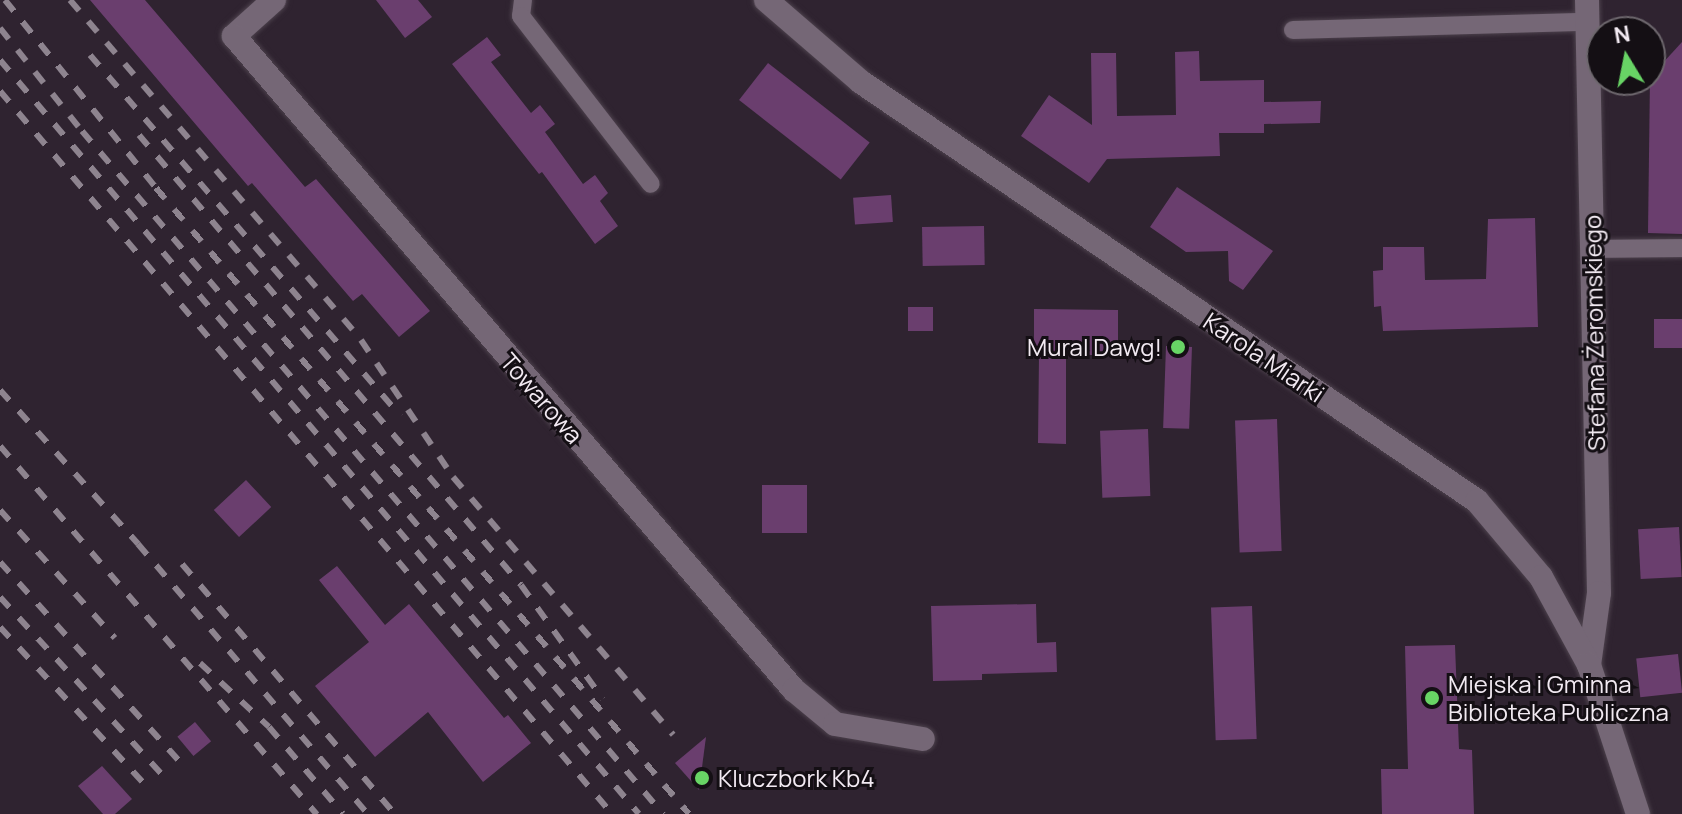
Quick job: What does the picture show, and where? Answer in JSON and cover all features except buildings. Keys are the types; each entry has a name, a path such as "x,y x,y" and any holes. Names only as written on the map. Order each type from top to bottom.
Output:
{"street":[{"name":"Towarowa","path":"274,0 234,36 794,690 835,724 923,739"},
{"name":"Karola Miarki","path":"766,0 861,82 1477,501 1541,577 1589,665 1638,814"},
{"name":"Stefana Żeromskiego","path":"1587,11 1599,593 1589,665"}],"lane":[{"path":"523,0 521,16 651,184"},
{"path":"1293,30 1587,11"},
{"path":"1592,249 1682,248"}],"railway":[{"path":"5,0 156,188 689,814"},
{"path":"70,0 361,340 453,477 673,735"},
{"path":"0,28 82,131 663,814"},
{"path":"90,55 401,416"},
{"path":"0,60 639,814"},
{"path":"0,91 612,814"},
{"path":"139,135 521,585 603,699"},
{"path":"0,390 138,544 368,814"},
{"path":"0,446 317,814"},
{"path":"0,510 115,638"},
{"path":"0,562 183,765"},
{"path":"182,564 395,814"},
{"path":"0,597 166,779"},
{"path":"0,627 151,791"},
{"path":"200,663 269,727 343,814"}],"place":[{"name":"Mural Dawg!","path":"1178,347"},
{"name":"Miejska i Gminna Biblioteka Publiczna","path":"1432,698"},
{"name":"Kluczbork Kb4","path":"702,778"}]}
